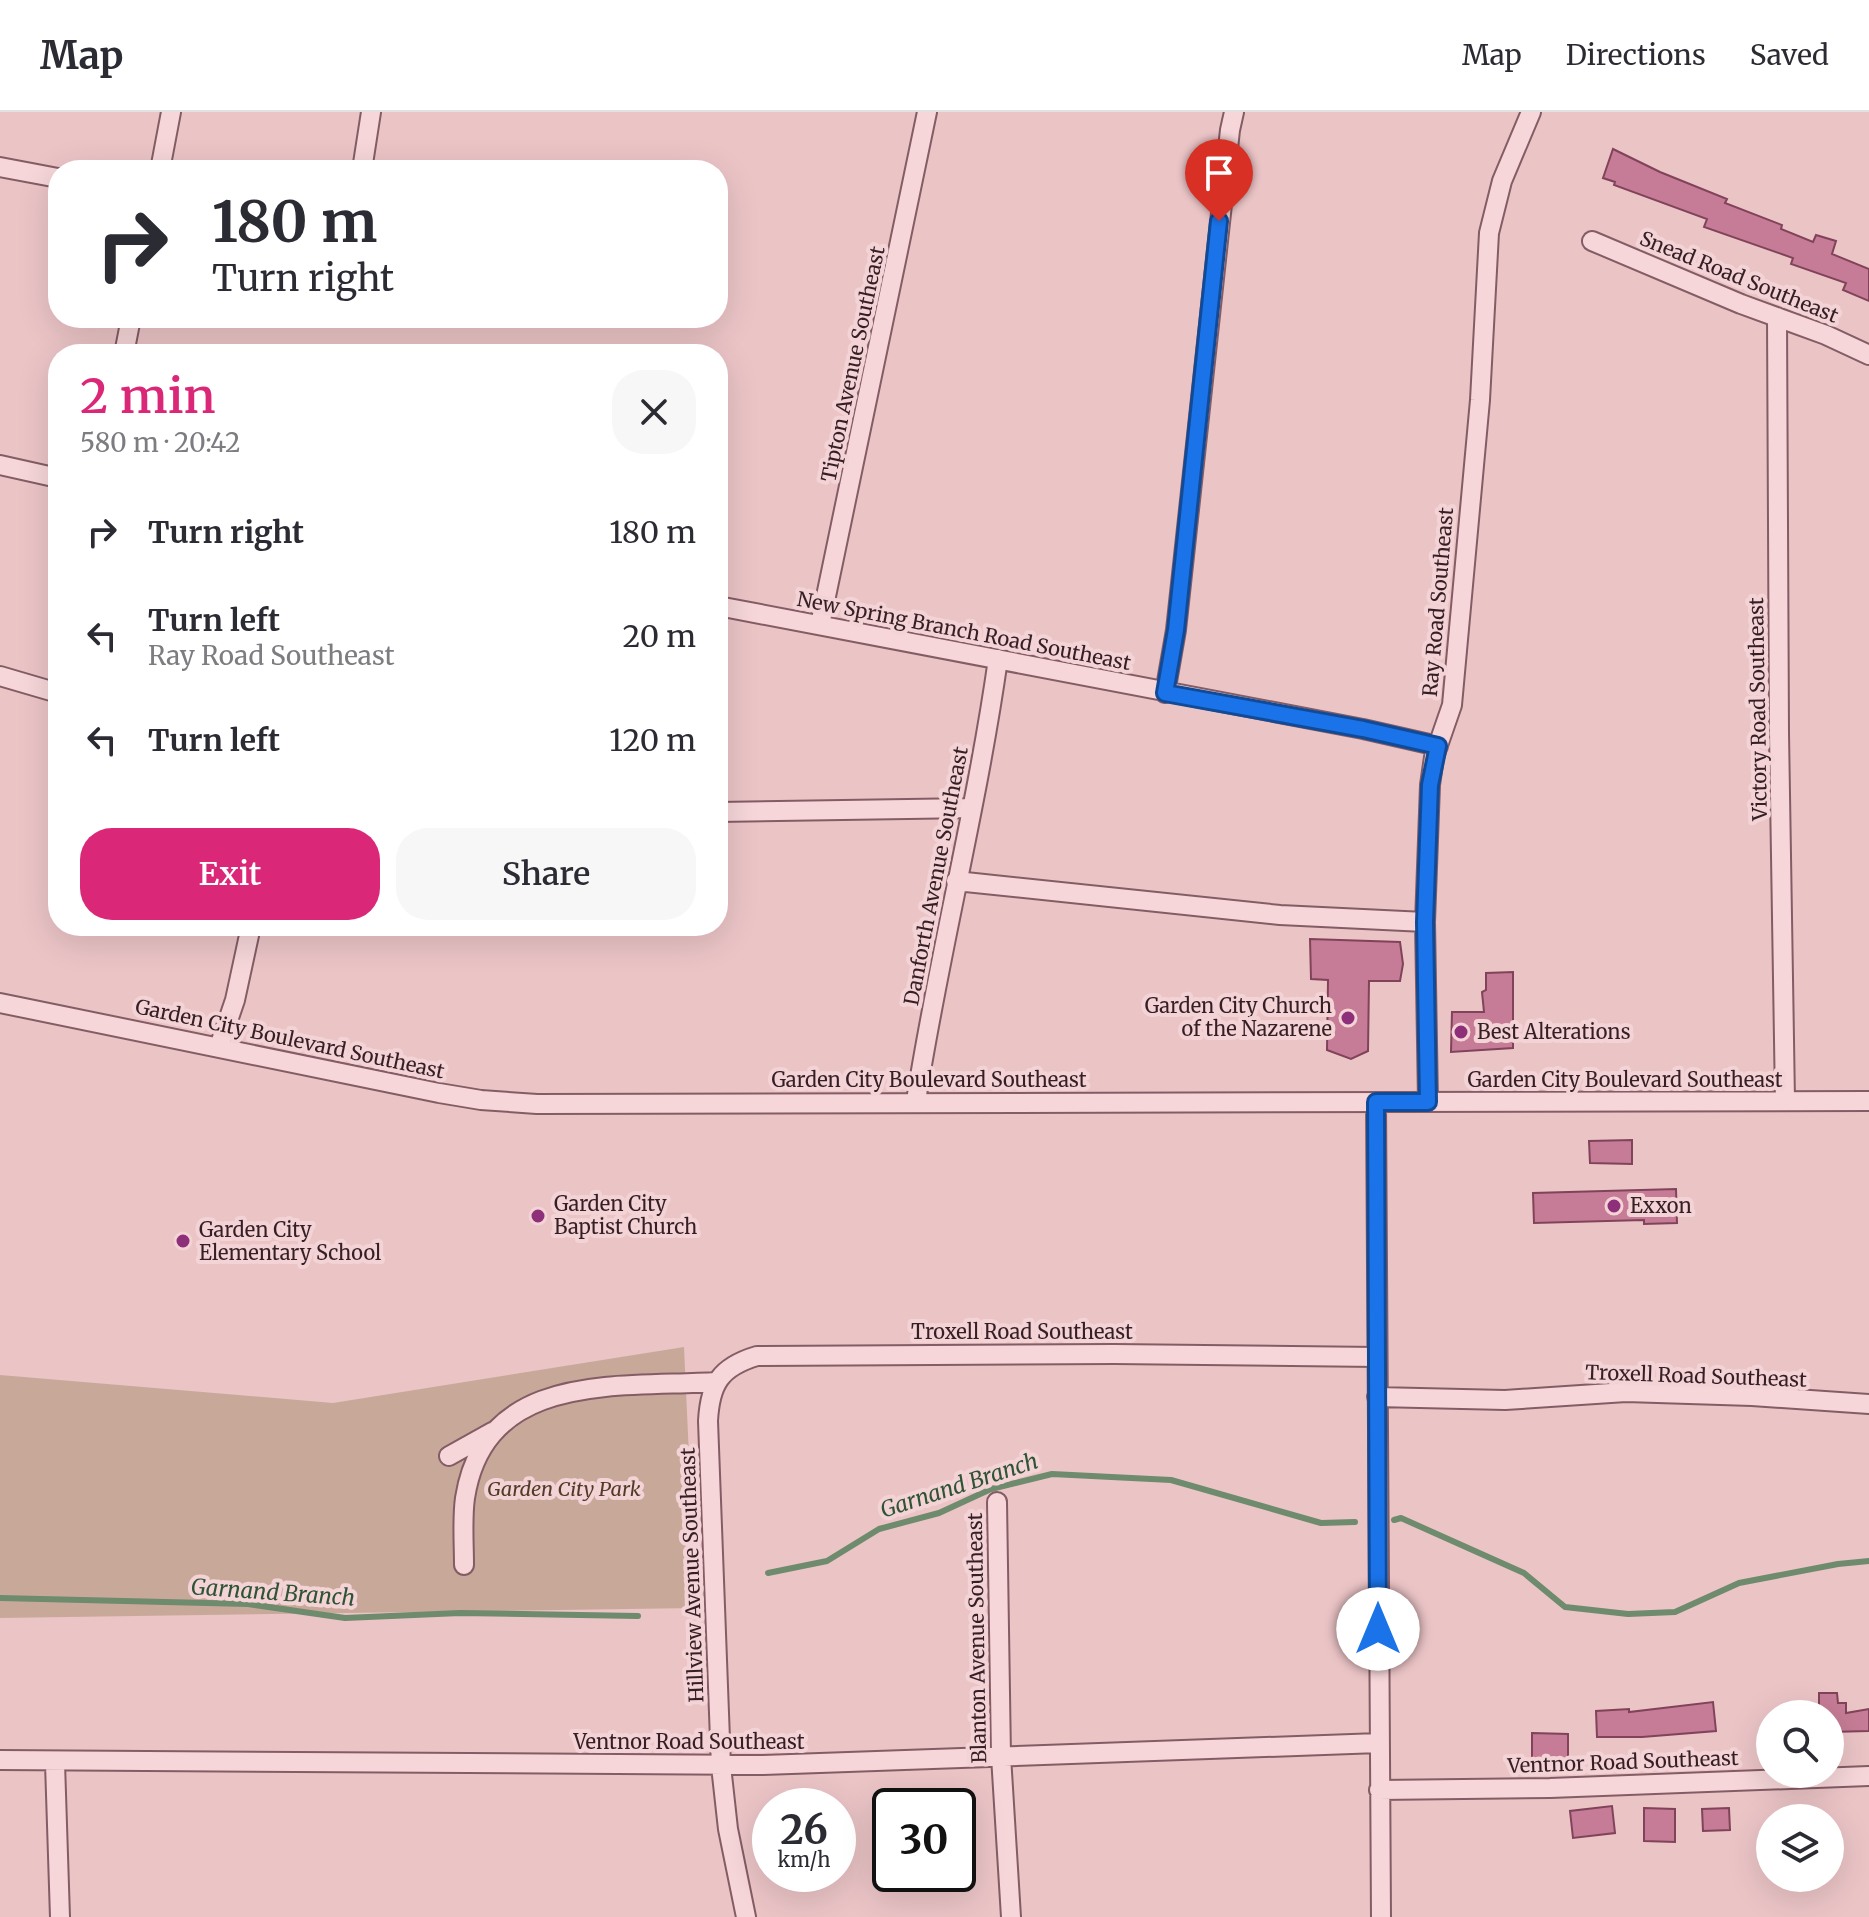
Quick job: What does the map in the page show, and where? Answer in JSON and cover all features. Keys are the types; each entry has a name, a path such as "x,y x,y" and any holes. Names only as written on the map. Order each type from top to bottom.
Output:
{"street":[{"path":"162,160 171,112"},
{"path":"364,160 371,112"},
{"name":"Tipton Avenue Southeast","path":"820,625 927,112"},
{"path":"1165,693 1176,630 1195,435 1234,112"},
{"name":"Ray Road Southeast","path":"1428,1102 1425,922 1430,785 1453,690 1480,400 1489,233 1502,181 1531,112"},
{"path":"0,167 48,176"},
{"name":"Snead Road Southeast","path":"1592,241 1869,355"},
{"name":"Victory Road Southeast","path":"1777,317 1785,1101"},
{"path":"0,465 48,476"},
{"name":"New Spring Branch Road Southeast","path":"728,608 1438,746"},
{"name":"Danforth Avenue Southeast","path":"916,1101 998,659"},
{"path":"0,676 48,690"},
{"path":"728,812 972,808"},
{"path":"956,881 1280,915 1425,922"},
{"path":"219,1047 235,1000 249,936"},
{"name":"Garden City Boulevard Southeast","path":"0,1003 481,1100 537,1104 1869,1101"},
{"path":"1376,1102 1381,1917"},
{"name":"Troxell Road Southeast","path":"716,1382 741,1361 757,1356 1114,1354 1377,1357"},
{"path":"449,1456 544,1398 584,1388 716,1382"},
{"name":"Hillview Avenue Southeast","path":"716,1382 709,1397 708,1421 721,1766 728,1829 746,1917"},
{"name":"Troxell Road Southeast","path":"1377,1397 1505,1400 1626,1392 1869,1404"},
{"path":"464,1565 465,1497 477,1459 492,1432"},
{"name":"Blanton Avenue Southeast","path":"997,1502 1001,1756 1011,1917"},
{"name":"Ventnor Road Southeast","path":"0,1760 55,1763 378,1761 721,1766 1379,1743"},
{"path":"55,1763 60,1917"},
{"name":"Ventnor Road Southeast","path":"1379,1790 1550,1788 1869,1776"}],"green space":[{"name":"Garden City Park","path":"684,1347 696,1608 0,1618 0,1375 333,1403"}],"building":[{"path":"1613,149 1727,199 1725,203 1782,225 1781,229 1813,242 1816,235 1836,241 1832,254 1869,269 1869,301 1843,290 1846,283 1791,264 1793,258 1704,227 1707,219 1614,185 1615,182 1603,178"},
{"name":"Garden City Church of the Nazarene","path":"1310,939 1400,942 1403,964 1400,981 1369,981 1368,1051 1351,1059 1327,1050 1328,980 1311,979"},
{"path":"1513,972 1513,1048 1451,1052 1452,1012 1484,1012 1482,992 1486,990 1486,973"},
{"path":"1632,1140 1632,1164 1590,1163 1589,1141"},
{"path":"1676,1189 1677,1223 1644,1224 1644,1220 1534,1223 1533,1193"},
{"path":"1819,1693 1837,1693 1838,1700 1819,1700"},
{"path":"1713,1702 1716,1731 1597,1737 1596,1711 1629,1709 1629,1712"},
{"path":"1844,1703 1846,1713 1869,1709 1869,1731 1844,1732"},
{"path":"1532,1733 1568,1734 1568,1759 1532,1759"},
{"path":"1612,1806 1615,1833 1573,1838 1570,1811"},
{"path":"1644,1808 1675,1809 1675,1842 1644,1841"},
{"path":"1729,1808 1730,1830 1703,1831 1702,1809"}],"waterway":[{"name":"Garnand Branch","path":"768,1573 827,1561 879,1529 939,1513 991,1489 1052,1474 1171,1480 1321,1523 1355,1522"},
{"name":"Garnand Branch","path":"1394,1520 1401,1518 1524,1573 1565,1607 1628,1614 1675,1612 1739,1583 1869,1561"},
{"name":"Garnand Branch","path":"0,1598 248,1604 345,1618 460,1613 638,1616"}],"place":[{"name":"Garden City Church of the Nazarene","path":"1348,1018"},
{"name":"Best Alterations","path":"1461,1032"},
{"name":"Exxon","path":"1614,1206"},
{"name":"Garden City Baptist Church","path":"538,1216"},
{"name":"Garden City Elementary School","path":"183,1241"}],"route":[{"path":"1219,221 1176,630 1165,693 1438,746 1430,785 1425,922 1428,1102 1376,1102 1378,1629"}]}
